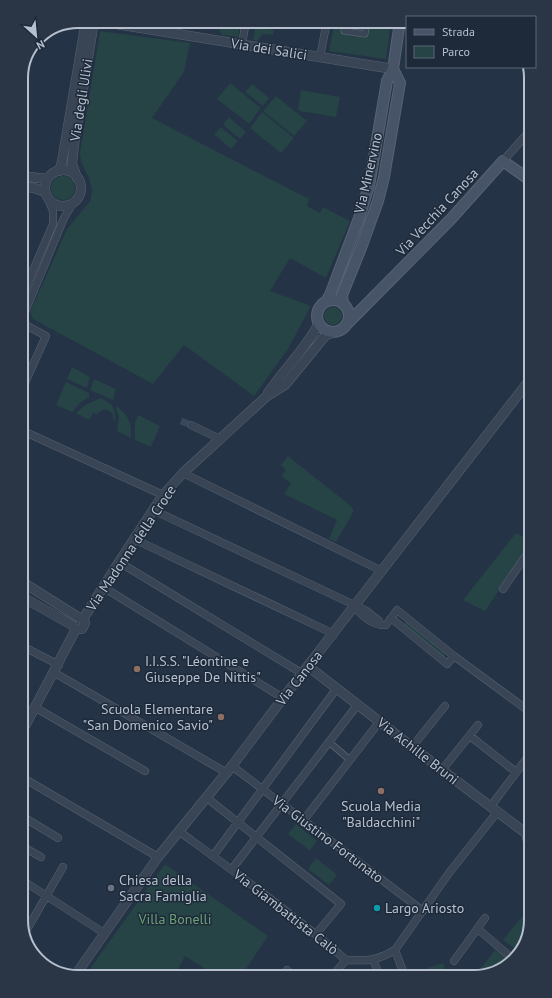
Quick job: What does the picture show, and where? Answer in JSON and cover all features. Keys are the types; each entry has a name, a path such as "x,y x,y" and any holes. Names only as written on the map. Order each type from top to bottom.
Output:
{"main road":[{"name":"Via Minervino","path":"326,302 364,204 369,186 388,81 393,69 399,28"},
{"name":"Via Minervino","path":"345,306 342,295 374,216 384,177 400,83 393,69"},
{"path":"503,161 524,176"},
{"name":"Via Vecchia Canosa","path":"345,326 363,306 451,219 503,161"},
{"path":"345,306 349,318 345,326 334,332 325,330 317,319 320,307 326,302 334,300 356,310 363,306"}],"street":[{"name":"Via degli Ulivi","path":"59,171 62,162 85,28"},
{"name":"Via degli Ulivi","path":"77,178 72,164 74,144 93,28"},
{"name":"Via dei Salici","path":"168,28 242,44 393,69"},
{"path":"242,44 245,28"},
{"path":"320,57 326,28"},
{"path":"345,28 344,31 365,34 366,28"},
{"name":"Via Vecchia Canosa","path":"503,161 524,137"},
{"path":"28,282 53,224 53,211 47,196 45,183 54,172 69,171 77,178 81,188 80,194 64,218 28,305"},
{"path":"28,177 47,179"},
{"path":"28,187 34,188 47,196 57,205 62,206 73,203"},
{"name":"Via Madonna della Croce","path":"267,396 277,379 313,335 319,323"},
{"path":"28,326 46,336 28,376"},
{"name":"Via Madonna della Croce","path":"28,721 57,669 74,627 73,619 80,618 103,587 163,495 183,473 220,439 267,396 284,384 325,336 334,332"},
{"name":"Via Canosa","path":"79,970 158,857 230,770 524,387"},
{"path":"191,425 220,439"},
{"path":"28,433 163,495"},
{"path":"183,473 382,571"},
{"path":"153,510 365,610 379,621 379,624 381,625 386,625 397,610 454,656 524,708"},
{"path":"134,539 334,634"},
{"path":"503,589 524,558"},
{"path":"119,562 306,670"},
{"path":"28,586 80,618"},
{"path":"103,587 284,698"},
{"path":"28,600 74,627"},
{"path":"391,618 447,664 454,656"},
{"name":"Via Giustino Fortunato","path":"28,650 57,669 263,790 423,911"},
{"name":"Via Achille Bruni","path":"306,670 337,688 442,770 524,831"},
{"path":"213,856 337,688"},
{"path":"232,869 358,704"},
{"path":"412,747 445,706"},
{"path":"36,708 145,771"},
{"path":"303,821 380,721"},
{"path":"442,770 478,725"},
{"path":"470,736 516,772"},
{"path":"329,742 350,760"},
{"name":"Via Giambattista Calò","path":"180,832 232,869 316,934 346,960 373,960 382,958 395,950 494,808 524,762"},
{"path":"28,781 158,857"},
{"path":"207,798 341,904 316,934"},
{"path":"28,820 58,838"},
{"path":"28,850 41,857"},
{"path":"29,926 63,867"},
{"path":"28,884 104,933"},
{"path":"454,961 485,918"},
{"path":"478,929 508,957"},
{"path":"395,950 402,970"},
{"path":"337,970 346,960"},
{"path":"373,960 377,970"}],"green space":[{"path":"239,28 238,37 222,35 219,29"},
{"path":"255,28 274,30 273,35 263,34 258,40 253,40"},
{"path":"334,28 390,28 386,59 329,51"},
{"path":"100,31 190,43 184,72 152,118 309,199 307,206 320,213 323,207 350,221 326,278 290,258 270,291 311,306 288,349 254,396 184,345 153,384 33,319 30,312 67,229 90,201 92,189 89,178 81,162 80,153"},
{"path":"230,83 261,108 249,124 217,99"},
{"path":"252,84 269,98 263,106 245,92"},
{"path":"301,90 340,97 336,117 300,111 298,109"},
{"path":"276,96 307,121 294,136 263,111"},
{"path":"262,112 294,138 281,153 250,128"},
{"path":"229,117 246,132 240,139 223,125"},
{"path":"221,127 238,141 231,149 214,134"},
{"path":"63,176 72,179 75,188 72,197 63,200 54,197 51,188 54,179"},
{"path":"333,307 339,310 342,316 339,322 333,325 327,322 324,316 327,310"},
{"path":"72,367 90,377 87,388 67,379"},
{"path":"94,379 116,389 113,400 90,390"},
{"path":"66,382 89,393 89,397 81,402 72,412 56,405"},
{"path":"100,398 108,402 114,409 115,421 112,413 106,410 103,410 97,414 93,413 89,420 76,413 85,405"},
{"path":"118,407 129,421 131,438 117,431 119,417 116,408"},
{"path":"138,415 160,426 151,447 135,440 135,423"},
{"path":"288,456 351,506 354,511 336,542 329,539 337,520 284,494 291,483 281,476 286,470 281,465"},
{"path":"516,533 524,537 524,552 485,611 463,600"},
{"path":"406,622 446,655 443,659 403,625"},
{"path":"296,824 317,841 310,851 288,834"},
{"path":"316,858 337,875 329,885 308,869"},
{"name":"Villa Bonelli","path":"165,864 268,936 245,970 207,970 185,956 178,969 179,970 89,970"},
{"path":"524,914 524,927 518,943 514,948 503,940"},
{"path":"495,950 505,957 501,962 493,966 480,969"},
{"path":"443,963 446,970 421,970"}],"tunnel":[{"path":"181,421 191,425"}],"place":[{"name":"I.I.S.S. \"Léontine e Giuseppe De Nittis\"","path":"137,669"},
{"name":"Scuola Elementare \"San Domenico Savio\"","path":"221,717"},
{"name":"Scuola Media \"Baldacchini\"","path":"381,791"},
{"name":"Chiesa della Sacra Famiglia","path":"111,888"},
{"name":"Largo Ariosto","path":"377,908"}]}
